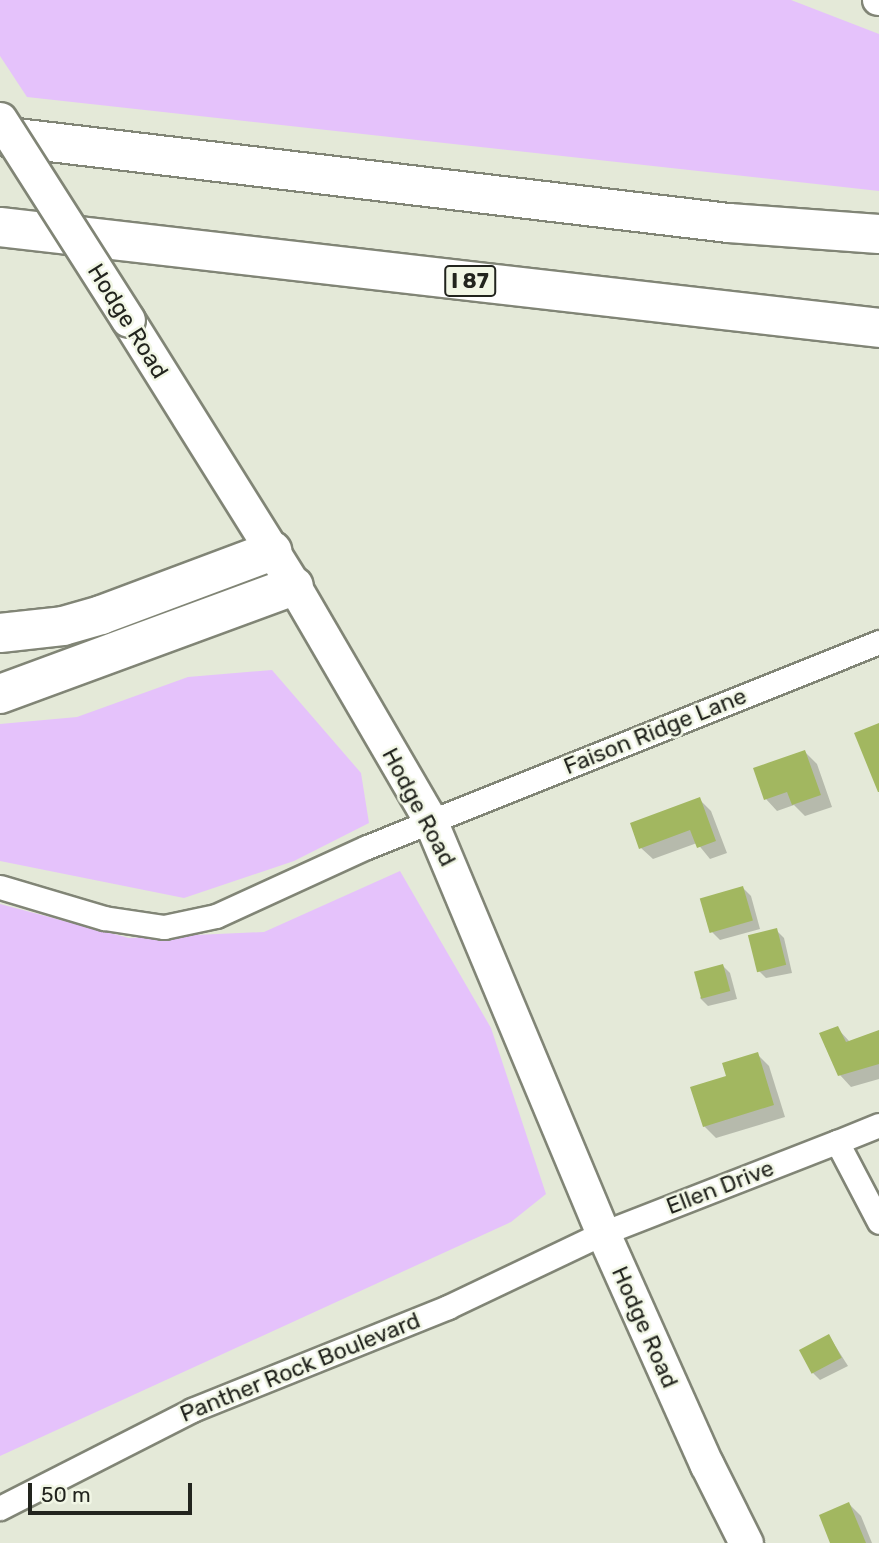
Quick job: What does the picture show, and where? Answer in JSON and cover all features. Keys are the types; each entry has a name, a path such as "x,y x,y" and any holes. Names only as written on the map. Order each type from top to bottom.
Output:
{"highway":[{"path":"0,136 729,223 879,234"},
{"name":"I 87","path":"0,227 879,328"},
{"path":"0,245 60,233"},
{"path":"0,633 62,626 101,615 272,551"},
{"path":"0,694 295,586"}],"main road":[{"name":"Hodge Road","path":"0,119 295,586 430,821 603,1233 746,1543"}],"street":[{"name":"Faison Ridge Lane","path":"0,887 104,918 164,927 216,916 430,821 879,642"},
{"name":"Ellen Drive","path":"603,1233 879,1125"},
{"path":"837,1142 879,1222"},
{"name":"Panther Rock Boulevard","path":"0,1508 192,1410 448,1307 603,1233"}],"shaded area":[{"path":"0,0 791,0 879,34 879,191 27,97 0,56"},
{"path":"272,670 361,773 369,823 294,861 184,898 0,861 0,724 77,717 188,677"},
{"path":"400,871 491,1028 546,1194 511,1222 0,1456 0,904 129,938 264,932"}],"building":[{"path":"879,723 879,792 878,792 854,733"},
{"path":"805,750 821,795 792,805 787,792 764,800 753,768"},
{"path":"700,797 716,841 697,848 690,830 639,849 630,823"},
{"path":"743,886 753,921 710,933 700,898"},
{"path":"777,928 786,965 757,972 748,935"},
{"path":"723,964 730,991 701,999 694,972"},
{"path":"838,1026 846,1042 879,1030 879,1064 838,1076 819,1033"},
{"path":"758,1052 774,1105 703,1127 690,1087 726,1076 722,1063"},
{"path":"829,1334 842,1358 812,1374 799,1350"},
{"path":"849,1502 866,1543 830,1543 819,1515"}]}
